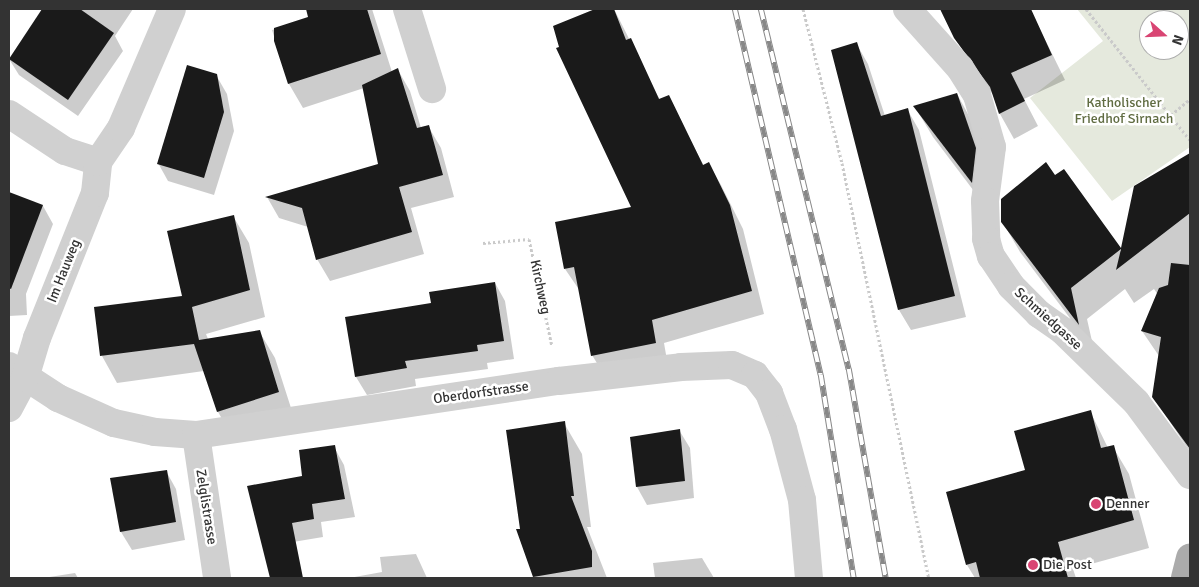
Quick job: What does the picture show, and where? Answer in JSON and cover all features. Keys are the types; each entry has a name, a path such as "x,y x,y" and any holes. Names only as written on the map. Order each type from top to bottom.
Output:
{"main road":[{"path":"1185,578 1190,558"}],"street":[{"name":"Im Hauweg","path":"9,408 17,372 37,338 95,193 98,162 121,128 172,9"},
{"path":"407,9 432,89"},
{"name":"Schmiedgasse","path":"907,9 960,68 977,95 992,147 985,201 986,239 991,256 1011,286 1039,314 1063,331 1136,402 1190,475"},
{"path":"9,114 64,151 98,162"},
{"name":"Oberdorfstrasse","path":"17,372 58,398 114,423 155,432 196,434 560,381 681,367 732,365 755,375 769,393 788,446 802,500 809,578"},
{"name":"Zelglistrasse","path":"196,434 217,578"}],"path":[{"path":"803,9 842,163 929,578"},
{"path":"1086,9 1190,140"},
{"path":"1171,115 1190,99"},
{"name":"Kirchweg","path":"482,243 529,239 560,381"}],"green space":[{"name":"Katholischer Friedhof Sirnach","path":"1077,9 1190,9 1190,147 1112,201 1030,98 1103,41"}],"building":[{"path":"42,9 80,9 114,33 68,100 9,59"},
{"path":"306,9 367,9 381,54 288,84 274,41 274,28 308,17"},
{"path":"595,9 614,9 626,40 631,38 659,99 669,95 703,165 709,162 730,205 752,291 652,320 656,343 591,356 574,267 564,269 555,222 631,207 556,48 559,47 553,26"},
{"path":"940,9 1031,9 1052,55 1011,73 1025,101 999,114 990,87 954,38"},
{"path":"857,42 881,116 908,108 955,296 898,310 831,50"},
{"path":"187,65 217,74 224,112 204,178 157,164"},
{"path":"398,68 417,128 429,125 443,175 399,187 412,232 316,260 302,208 265,197 378,164 362,85"},
{"path":"957,93 976,148 972,183 913,106"},
{"path":"1190,153 1190,213 1116,270 1121,249 1071,288 1079,325 1001,222 1001,199 1046,162 1055,175 1064,169 1121,248 1134,186"},
{"path":"9,192 43,205 11,289 9,288"},
{"path":"234,215 250,290 192,307 199,340 260,330 279,392 217,412 194,344 100,356 94,307 182,296 167,231"},
{"path":"1171,263 1190,265 1190,449 1152,397 1161,337 1141,331 1159,288 1168,285"},
{"path":"495,282 504,341 477,345 478,351 405,361 407,368 355,377 345,317 431,303 429,292"},
{"path":"1091,410 1101,448 1114,445 1134,520 1058,542 1068,578 980,578 976,562 966,565 946,492 1025,470 1014,431"},
{"path":"565,421 574,496 571,496 592,551 592,567 533,577 516,529 520,529 506,430"},
{"path":"680,429 685,481 636,487 630,437"},
{"path":"335,445 345,499 312,504 314,519 292,523 303,578 270,578 247,486 302,476 299,450"},
{"path":"167,470 176,522 120,532 110,478"}],"railway":[{"path":"735,9 821,375 854,578"},
{"path":"761,9 849,369 886,578"}],"place":[{"name":"Denner","path":"1096,504"},
{"name":"Die Post","path":"1033,565"}]}
